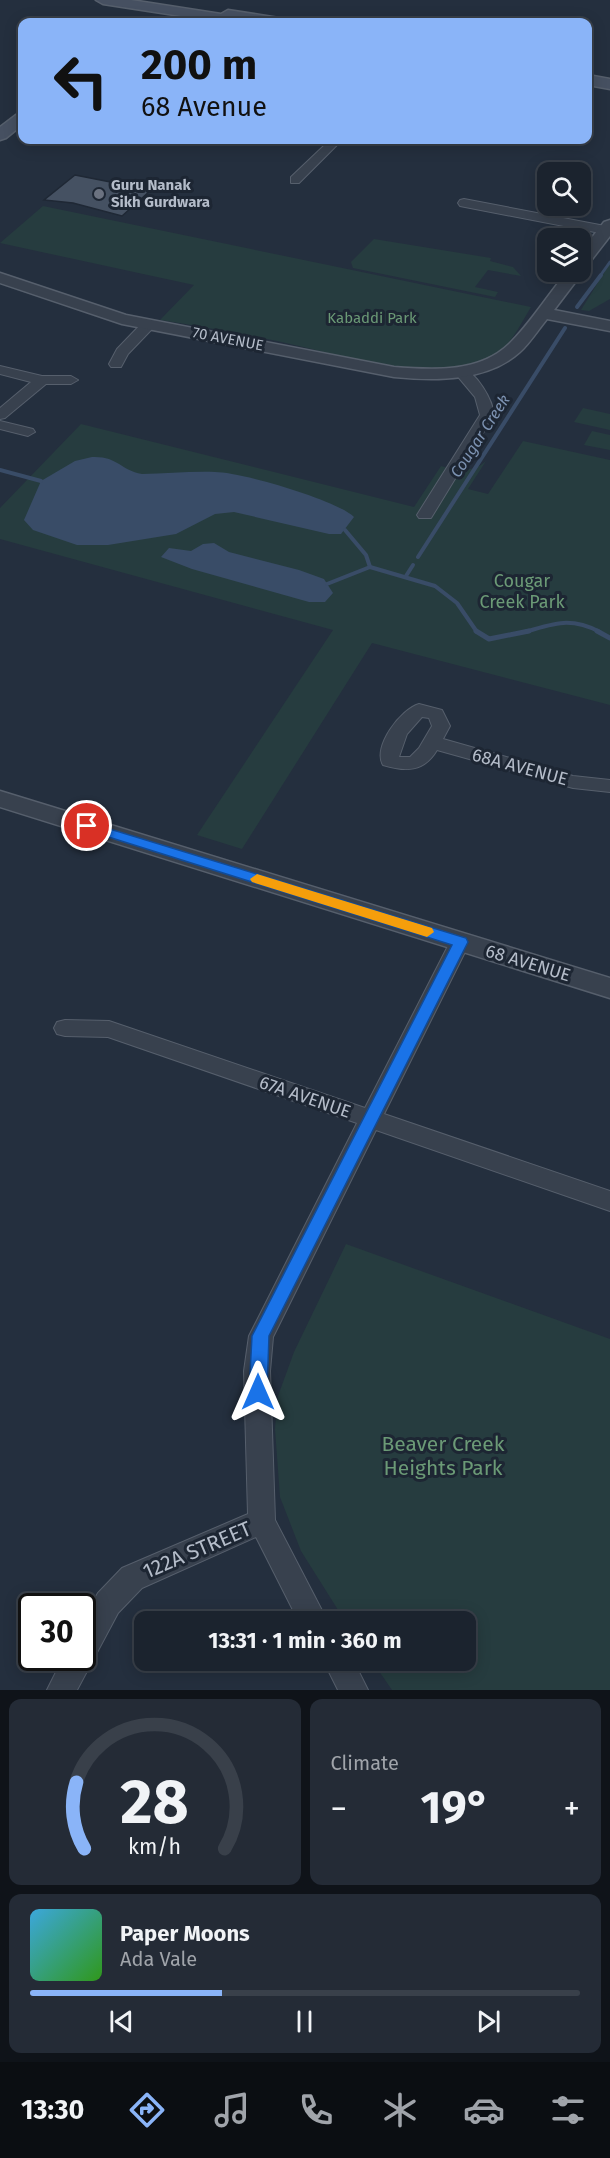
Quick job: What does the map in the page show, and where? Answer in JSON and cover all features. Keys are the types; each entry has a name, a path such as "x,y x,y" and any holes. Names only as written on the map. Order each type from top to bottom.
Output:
{"main road":[{"path":"103,0 250,18"},
{"path":"144,0 226,18"},
{"path":"156,18 177,8"},
{"path":"592,75 610,78"},
{"path":"592,81 610,84"},
{"path":"0,135 18,121"},
{"path":"0,148 18,136"}],"street":[{"path":"295,180 332,144"},
{"path":"464,203 608,228 591,250"},
{"name":"70 AVENUE","path":"0,278 90,310 148,325 419,375 461,372 504,358 515,348 567,282"},
{"path":"542,313 610,326"},
{"path":"116,364 122,352 148,325"},
{"path":"0,370 42,380 70,380"},
{"path":"425,515 487,415 487,407 483,399 461,372"},
{"path":"0,415 42,380"},
{"path":"0,425 28,432"},
{"name":"68A AVENUE","path":"431,742 573,782 610,786"},
{"name":"68 AVENUE","path":"0,799 610,988"},
{"name":"122A STREET","path":"96,1624 108,1603 132,1578 262,1522 257,1371 261,1336 460,942"},
{"name":"67A AVENUE","path":"65,1028 109,1029 610,1201"},
{"path":"262,1522 308,1611"},
{"path":"61,1690 71,1671"},
{"path":"343,1671 354,1690"}],"green space":[{"name":"Kabaddi Park","path":"43,206 531,307 514,335 492,358 470,366 445,369 416,369 386,365 262,338 160,320 194,285 0,243"},
{"path":"374,239 491,258 490,261 513,267 521,276 488,270 475,287 498,292 495,297 353,268 351,262"},
{"path":"610,263 610,299 589,311 581,310"},
{"path":"583,408 610,414 610,430 574,422"},
{"name":"Cougar Creek Park","path":"81,424 414,507 441,466 464,470 476,468 486,461 468,489 488,494 523,441 610,460 610,705 372,643 242,849 197,835 333,630 0,539 0,508"},
{"path":"592,431 610,435 610,450 584,445"},
{"name":"Beaver Creek Heights Park","path":"346,1244 610,1339 610,1690 392,1690 379,1671 476,1671 476,1611 339,1611 301,1551 280,1497 275,1429 278,1396 294,1352"}],"water":[{"path":"92,457 108,459 142,474 228,473 309,495 344,510 354,517 341,534 329,534 234,512 215,514 176,534 108,545 77,545 33,530 24,520 41,481 75,461"},
{"path":"214,543 229,552 299,570 324,579 333,593 325,602 309,602 192,569 161,557 169,548 191,551 203,544"}],"building":[{"name":"Guru Nanak Sikh Gurdwara","path":"75,175 151,190 122,216 73,203 44,200"}],"waterway":[{"name":"Cougar Creek","path":"600,276 610,262"},
{"name":"Cougar Creek","path":"577,307 601,275"},
{"name":"Cougar Creek","path":"418,557 565,328"},
{"name":"Cougar Creek","path":"0,470 41,481"},
{"name":"Cougar Creek","path":"345,530 366,555 370,567"},
{"name":"Cougar Creek","path":"406,576 413,565"},
{"name":"Cougar Creek","path":"327,584 370,567"},
{"name":"Cougar Creek","path":"370,567 435,586 457,603 477,631"},
{"name":"Cougar Creek","path":"527,631 545,626 571,623 590,627 600,632"},
{"name":"Cougar Creek","path":"477,631 489,639 527,631"},
{"name":"Cougar Creek","path":"597,631 610,638"}],"slow traffic":[{"path":"257,879 427,932"}],"place":[{"name":"Guru Nanak Sikh Gurdwara","path":"99,194"}],"route":[{"path":"87,826 460,942 261,1336 257,1371 258,1392"}]}
